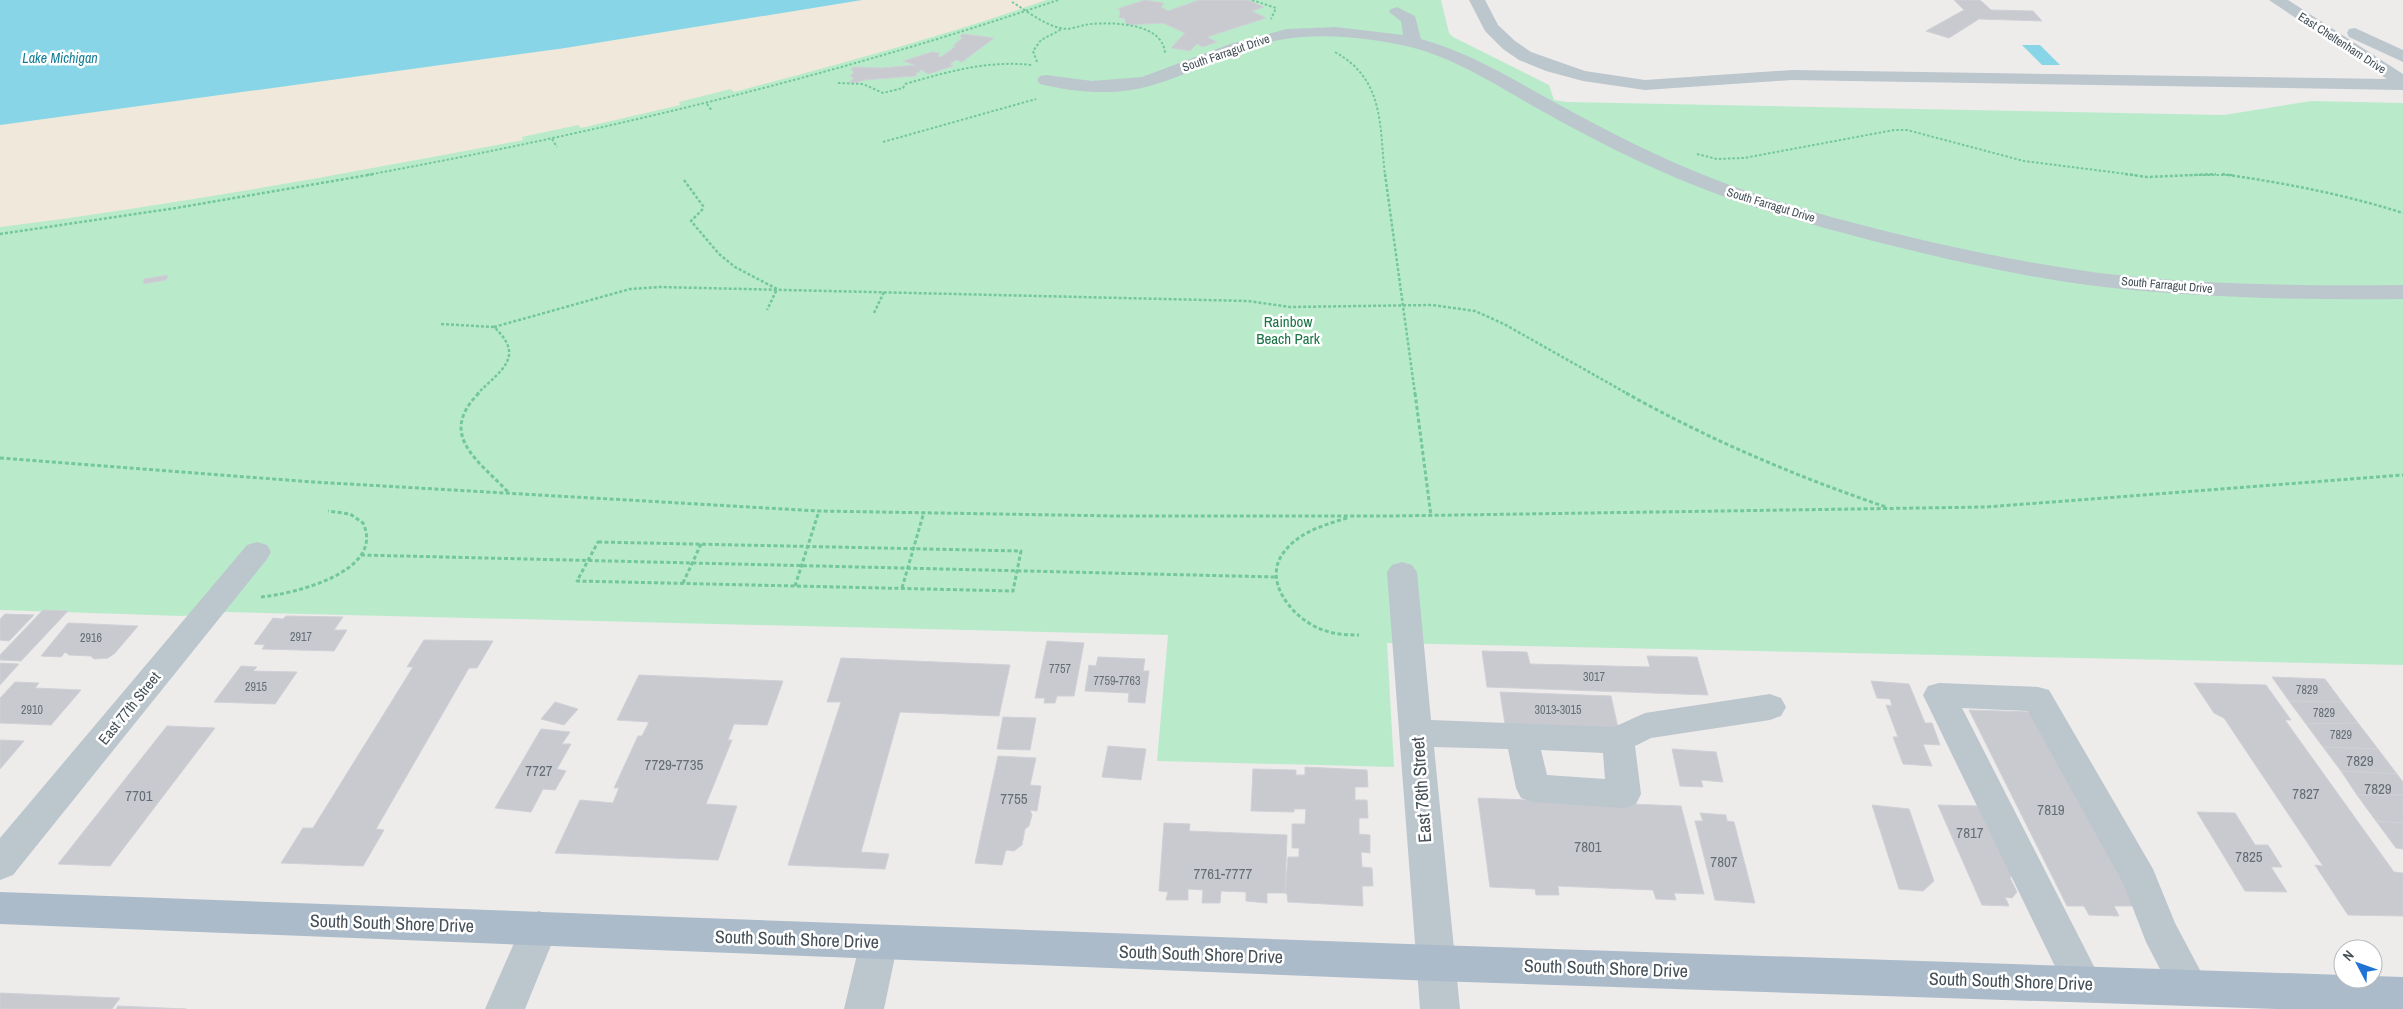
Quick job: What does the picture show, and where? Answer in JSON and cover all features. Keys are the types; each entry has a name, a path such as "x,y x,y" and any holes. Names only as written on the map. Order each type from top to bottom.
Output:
{"main road":[{"name":"South South Shore Drive","path":"0,908 1435,963 2190,987 2309,1001 2403,995"}],"street":[{"path":"1477,0 1491,27 1509,45 1526,56 1552,67 1583,76 1645,85 1792,75 2403,83"},
{"name":"East Cheltenham Drive","path":"2279,2 2403,83"},
{"name":"East Cheltenham Drive","path":"2279,2 2313,12 2403,57"},
{"name":"South Farragut Drive","path":"1044,71 1079,85 1137,84 1165,76 1167,65 1283,35 1335,33 1407,41 1460,59 1602,136 1711,185 1848,228 1942,252 2028,269 2131,283 2245,292 2403,292"},
{"name":"East 77th Street","path":"0,864 257,552"},
{"name":"East 78th Street","path":"1402,572 1440,1009"},
{"path":"2084,984 1939,695 2038,698 2140,880 2159,930 2190,987"},
{"path":"1417,732 1618,740 1645,726 1770,707"},
{"path":"1522,737 1534,788 1624,794 1618,740"},
{"path":"505,1009 540,928"},
{"path":"864,1009 879,942"}],"path":[{"path":"0,234 292,189 552,139 707,104 881,57 1058,0"},
{"path":"1012,2 1062,29"},
{"path":"1044,71 1035,59 1034,48 1044,38 1062,29 1104,24 1138,28 1156,35 1163,42 1166,49 1167,65"},
{"path":"1329,49 1359,68 1372,86 1431,516"},
{"path":"838,83 863,84 883,93 903,88 905,84 974,65 1014,62 1044,71"},
{"path":"883,142 1079,85"},
{"path":"707,104 712,111"},
{"path":"1694,154 1718,159 1744,158 1894,130 1907,130 2024,162 2147,177 2222,174 2287,183 2358,199 2403,213"},
{"path":"552,139 557,147"},
{"path":"684,180 703,206 702,210 691,222 704,239 735,267 777,289"},
{"path":"441,324 494,327 630,289 660,287 1248,301 1290,307 1402,304 1459,308 1504,324 1662,413 1723,444 1805,480 1891,508"},
{"path":"766,310 777,289"},
{"path":"874,312 884,292"},
{"path":"494,327 508,342 510,350 508,359 463,411 459,422 462,439 508,493"},
{"path":"0,458 313,482 819,511 1117,516 1431,516 1986,507 2403,475"},
{"path":"261,597 291,593 322,582 348,568 361,555 368,537 364,524 354,516 328,511"},
{"path":"795,586 819,511"},
{"path":"902,588 924,512"},
{"path":"1352,516 1329,523 1294,541 1280,557 1274,577 1290,609 1303,620 1333,633 1359,635"},
{"path":"598,542 701,544 913,549 1021,551 1013,591 577,581 598,542"},
{"path":"683,583 701,544"},
{"path":"361,555 1274,577"}],"green space":[{"name":"Rainbow Beach Park","path":"862,0 1441,0 1449,33 1453,37 1549,85 1554,100 1567,102 2224,115 2311,101 2403,103 2403,665 1387,643 1394,767 1157,761 1168,635 227,612 182,616 0,610 0,125 565,48"}],"sand":[{"path":"862,0 1046,0 969,26 852,60 734,92 731,89 679,102 680,105 581,128 578,125 522,137 523,140 262,188 0,227 0,125 565,48"}],"water":[{"name":"Lake Michigan","path":"0,0 862,0 565,48 0,125"},
{"path":"2022,45 2040,45 2060,65 2042,65"}],"building":[{"path":"1145,0 1164,3 1161,7 1168,11 1199,0 1248,0 1264,7 1252,11 1266,18 1207,37 1217,42 1203,47 1197,44 1190,51 1171,48 1185,33 1163,23 1127,25 1124,18 1119,18 1120,10 1117,9"},
{"path":"1954,0 1980,0 1991,10 2033,11 2042,21 1979,19 1949,38 1926,31 1964,10"},
{"path":"963,34 994,38 962,62 956,60 950,64 953,66 928,74 919,70 920,72 916,73 916,76 864,80 856,83 849,82 854,78 850,76 854,72 851,70 853,67 882,68 915,65 903,61 932,52 940,53 938,56 941,57 956,46 953,46 962,38 960,36"},
{"path":"168,275 166,280 143,284 144,279"},
{"path":"43,610 68,611 21,661 0,660 0,655"},
{"path":"5,614 34,615 9,641 0,640 0,619"},
{"path":"286,616 343,617 334,630 347,630 334,651 262,649 265,645 254,644 273,618 283,619"},
{"path":"68,623 138,626 115,653 108,658 94,659 91,656 69,655 65,652 61,657 41,656"},
{"path":"424,640 493,641 477,668 469,668 376,829 384,830 363,866 281,863 303,828 313,828 413,667 407,667"},
{"path":"1047,641 1084,643 1074,696 1057,696 1055,703 1044,703 1045,698 1035,698"},
{"path":"1482,651 1527,652 1530,664 1650,667 1647,656 1697,657 1708,695 1487,687"},
{"path":"1098,657 1145,659 1143,671 1149,671 1145,703 1128,702 1129,693 1085,691 1089,665 1096,666"},
{"path":"841,658 1010,665 999,716 900,712 861,852 889,854 885,869 788,865 841,702 827,702"},
{"path":"0,663 19,664 0,685"},
{"path":"241,666 257,667 253,671 297,672 275,704 214,702"},
{"path":"639,675 783,681 767,725 734,724 728,740 732,740 706,804 737,806 718,860 555,853 580,800 613,803 619,788 614,788 638,736 642,736 649,722 617,720"},
{"path":"2272,677 2325,679 2342,702 2289,701"},
{"path":"1871,681 1909,684 1925,723 1932,723 1940,745 1923,744 1932,766 1903,764 1893,737 1898,737 1886,705 1892,706 1890,699 1877,698"},
{"path":"15,682 39,683 35,688 81,690 51,725 0,723 0,698"},
{"path":"2194,683 2266,685 2291,720 2285,720 2394,872 2403,873 2403,916 2348,915 2315,865 2323,866 2224,718 2214,713"},
{"path":"1500,692 1611,696 1618,728 1505,724"},
{"path":"2289,701 2342,702 2358,723 2306,724"},
{"path":"555,702 578,709 564,725 541,719"},
{"path":"1969,710 2032,712 2137,906 2114,906 2119,916 2089,915 2084,906 2067,906"},
{"path":"1003,717 1036,718 1030,750 997,749"},
{"path":"2358,723 2378,749 2323,747 2306,724"},
{"path":"167,726 215,728 110,866 58,864"},
{"path":"541,729 570,732 562,744 571,744 557,769 566,771 555,790 543,789 531,812 495,808"},
{"path":"0,740 24,741 0,769"},
{"path":"1108,746 1146,749 1141,780 1102,777"},
{"path":"2323,747 2378,749 2397,774 2341,771"},
{"path":"1672,749 1716,752 1723,782 1701,780 1703,787 1680,786"},
{"path":"998,756 1036,758 1030,785 1041,786 1037,811 1030,810 1032,815 1029,826 1025,829 1022,845 1014,851 1006,850 1002,865 975,863"},
{"path":"1305,767 1367,770 1368,787 1355,787 1355,800 1367,800 1368,818 1359,818 1359,834 1370,835 1370,853 1361,852 1362,867 1372,868 1373,886 1362,886 1363,906 1288,902 1287,894 1285,893 1288,857 1299,857 1299,848 1292,848 1292,824 1305,824 1306,809 1294,809 1294,812 1251,811 1253,769 1296,770 1296,775 1305,775"},
{"path":"2341,771 2397,774 2403,782 2403,795 2357,795"},
{"path":"2357,795 2403,795 2403,823 2376,821"},
{"path":"1478,798 1681,806 1704,894 1674,893 1676,900 1656,899 1653,890 1558,886 1559,895 1536,895 1535,889 1490,887"},
{"path":"1872,805 1909,809 1934,881 1923,891 1899,889"},
{"path":"1938,805 1979,806 2014,872 2010,878 2017,892 2012,898 2005,897 2009,906 1982,905"},
{"path":"2197,812 2235,813 2255,845 2268,845 2282,867 2271,867 2287,892 2245,891"},
{"path":"1700,813 1726,815 1727,821 1734,822 1755,903 1715,900 1695,821 1703,821"},
{"path":"2376,821 2403,823 2403,849 2396,848"},
{"path":"1164,823 1190,824 1189,831 1287,835 1285,893 1267,893 1267,903 1246,901 1246,892 1221,891 1220,903 1202,903 1203,890 1188,889 1188,900 1166,900 1168,892 1159,891"},
{"path":"0,993 120,998 112,1009 0,1009"},
{"path":"118,1006 186,1009 116,1009"}]}
